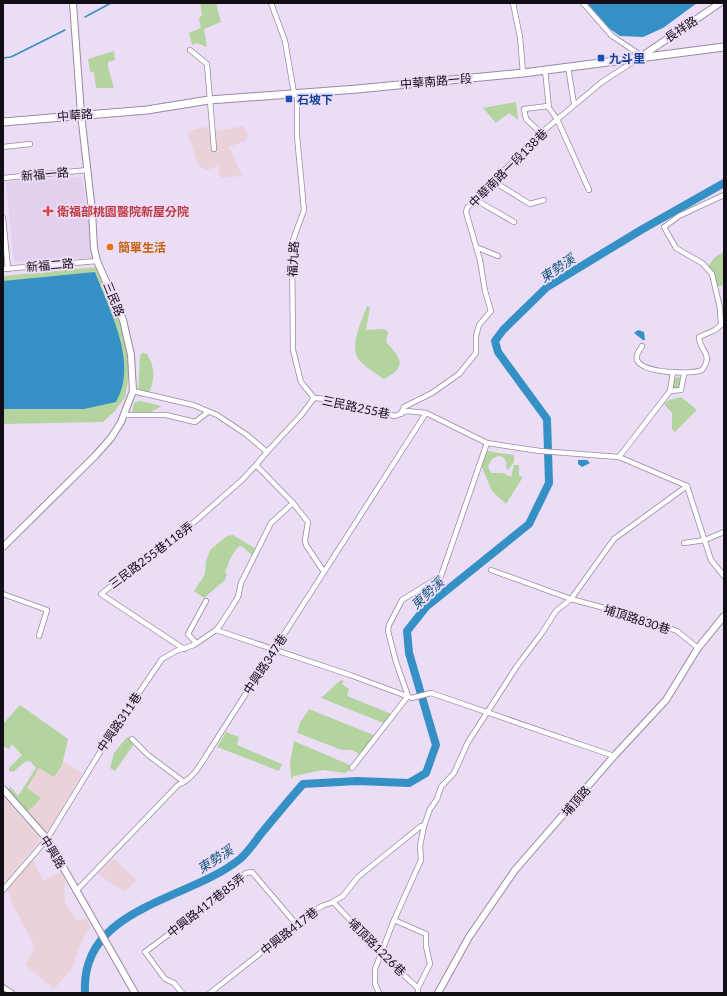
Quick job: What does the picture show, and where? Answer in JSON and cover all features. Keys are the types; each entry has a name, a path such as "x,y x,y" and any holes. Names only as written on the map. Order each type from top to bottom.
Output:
{"main road":[{"name":"中華南路一段","path":"148,110 209,100 264,97 523,73 724,46"},
{"name":"中華路","path":"3,122 81,114 148,110"}],"street":[{"name":"三民路","path":"3,547 95,456 111,438 125,415 133,392 131,355 123,320 94,248 88,170 81,114 73,3"},
{"name":"福九路","path":"271,3 285,41 295,93 297,136 304,210 292,243 293,350 302,382 314,398"},
{"path":"513,3 520,37 523,73"},
{"path":"583,3 612,36 642,56"},
{"name":"長祥路","path":"642,56 720,3"},
{"path":"190,50 207,64 214,149"},
{"name":"中華南路一段138巷","path":"401,414 404,407 432,393 459,374 476,353 476,336 479,325 491,312 476,247 466,212 468,208 541,133 574,104 602,82 642,56"},
{"path":"568,67 574,104"},
{"name":"中華南路一段138巷","path":"544,70 548,106 557,119"},
{"path":"541,133 526,119 524,109 548,106"},
{"path":"557,119 589,190"},
{"path":"3,147 30,144"},
{"name":"新福一路","path":"3,178 88,170"},
{"path":"494,180 496,183 530,204 544,200"},
{"path":"642,346 637,357 641,365 644,367 684,374 700,372 707,363 708,358 699,337 719,328 721,325 720,308 712,274 709,269 678,250 664,227 679,216 724,195"},
{"path":"476,200 514,222"},
{"path":"3,218 5,269"},
{"path":"476,247 498,256"},
{"name":"新福二路","path":"5,269 98,261"},
{"path":"619,457 670,391 673,372"},
{"path":"670,391 681,390 684,374"},
{"path":"133,392 193,405 217,415 247,435 267,452"},
{"name":"三民路255巷","path":"256,465 302,414 314,398 326,399 395,416 412,410 426,413 487,443 540,451 619,457 686,486"},
{"path":"125,415 166,415 194,422 208,412"},
{"name":"中興路347巷","path":"76,891 178,785 190,779 200,766 426,413"},
{"path":"410,697 396,662 388,632 389,625 402,600 441,576 487,443"},
{"path":"256,465 284,492 308,522 305,540 306,545 324,572"},
{"name":"三民路255巷118弄","path":"184,649 101,594 168,541 175,539 242,480 256,465"},
{"path":"379,993 375,984 375,969 394,920 422,860 420,846 424,826 441,787 453,776 463,752 486,713 517,666 542,633 556,611 571,599 614,539 686,486 711,560 724,576"},
{"path":"293,503 271,524 241,583 238,597 216,630 275,649 410,697 430,694 614,756"},
{"path":"684,543 705,540 724,532"},
{"name":"埔頂路830巷","path":"491,570 571,599 645,619 677,631 698,648"},
{"path":"3,594 47,610 39,636"},
{"path":"196,643 188,634 206,601"},
{"name":"埔頂路","path":"438,993 469,938 515,870 614,756 666,700 698,648 724,616"},
{"name":"中興路311巷","path":"3,890 47,839 113,731 162,659 176,651 196,643 216,630"},
{"path":"352,768 410,697"},
{"path":"132,739 148,755 184,782"},
{"name":"中興路","path":"3,789 47,839 135,993"},
{"name":"中興路417巷","path":"210,993 296,924 322,906 333,902 342,896 358,876 421,826 424,826"},
{"name":"中興路417巷85弄","path":"182,993 174,983 165,979 145,952 249,872 252,872 296,924"},
{"name":"埔頂路1226巷","path":"333,902 418,991"},
{"path":"394,920 426,934 426,946 430,964 418,991"},
{"path":"3,987 12,993"}],"shaded area":[{"path":"207,126 208,132 244,126 248,137 245,141 229,147 242,176 221,178 218,166 207,170 198,166 187,132"},
{"name":"衛福部桃園醫院新屋分院","path":"82,177 94,258 14,262 6,182"},
{"path":"63,761 82,773 49,830 46,832 25,812 41,798 27,788 39,768 62,765"},
{"path":"3,796 39,838 39,841 3,884"},
{"path":"31,856 43,881 61,872 66,884 64,889 65,903 78,921 86,918 91,927 83,939 71,970 54,989 25,965 35,947 10,899 8,889 10,883"},
{"path":"113,858 137,880 124,892 98,874"}],"green space":[{"path":"200,3 216,3 221,22 204,29 207,47 197,43 192,45 189,33 201,28 199,18 202,15"},
{"path":"114,51 115,60 108,62 108,67 114,88 96,88 94,73 90,71 88,59"},
{"path":"516,102 518,120 509,113 496,123 483,108"},
{"path":"724,252 724,285 715,287 707,268 715,257"},
{"path":"98,267 118,311 131,365 125,397 115,411 103,422 3,424 3,276"},
{"path":"367,306 370,308 366,330 384,329 388,332 386,342 400,362 397,370 392,375 384,379 361,362 355,350 359,327"},
{"path":"142,353 147,354 153,370 152,386 147,397 138,396 140,356"},
{"path":"680,377 680,389 670,389 674,378"},
{"path":"681,397 697,410 675,432 672,429 672,413 664,404 669,400"},
{"path":"140,401 162,406 143,416 132,414 134,403"},
{"path":"487,451 514,455 514,462 508,470 506,467 507,463 503,457 498,456 492,459 488,466 491,473 503,473 511,477 514,465 519,465 519,476 523,477 506,504 492,491 481,465"},
{"path":"233,535 256,549 252,555 242,546 238,547 231,557 225,572 227,574 225,580 204,598 194,591 205,574 206,561 210,550 227,536"},
{"path":"341,680 344,681 342,684 349,689 347,696 394,715 386,724 321,698"},
{"path":"20,705 68,739 62,765 54,777 39,768 27,788 41,798 33,807 25,812 8,791 10,786 18,796 36,768 30,761 25,762 13,772 9,771 9,768 22,755 12,744 9,749 3,746 3,724"},
{"path":"309,709 376,736 359,754 352,750 342,750 297,733 300,723"},
{"path":"226,732 239,737 237,745 282,764 279,771 217,747"},
{"path":"127,737 135,737 137,740 115,771 110,768 114,753"},
{"path":"294,741 352,766 346,773 323,770 294,776 291,779 290,762"}],"water":[{"path":"587,3 697,3 663,28 643,37 620,36 610,29"},
{"path":"95,272 114,320 123,354 124,371 122,387 116,402 84,409 3,409 3,281"},
{"path":"638,330 644,332 645,340 634,333"},
{"path":"578,460 587,460 590,463 582,467 578,464"}],"waterway":[{"path":"85,17 111,3"},
{"path":"3,58 11,57 65,30"},
{"name":"東勢溪","path":"85,993 88,964 100,942 118,924 141,910 218,873 240,859 303,784 357,781 409,783 426,773 436,745 409,653 407,631 426,607 529,524 549,483 547,419 498,352 495,341 503,330 547,287 641,230 724,183"}],"place":[{"name":"九斗里","path":"601,58"},
{"name":"石坡下","path":"289,99"},
{"name":"衛福部桃園醫院新屋分院","path":"48,211"},
{"name":"簡單生活","path":"110,247"}]}
